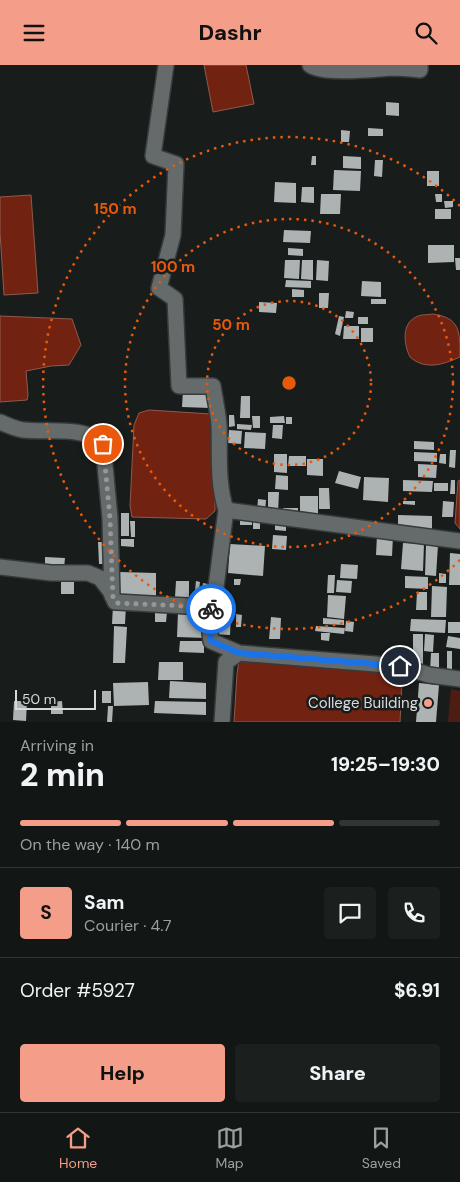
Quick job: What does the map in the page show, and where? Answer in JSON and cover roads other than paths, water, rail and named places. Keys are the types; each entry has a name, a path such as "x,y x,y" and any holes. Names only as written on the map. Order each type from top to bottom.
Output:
{"street":[{"path":"166,65 153,155 176,164 172,235 159,288 175,299 179,386 214,387 218,423 218,464 221,495 226,509 212,609 211,641 239,653 400,666 429,675 460,679"},
{"path":"310,65 315,69 329,70 395,68 420,70 420,65"},
{"path":"0,422 21,429 81,433 94,437 103,444 110,518 112,596"},
{"path":"226,509 460,541"},
{"path":"0,567 51,573 88,573 100,578 117,603 212,609"},
{"path":"222,722 226,662 239,653"}],"place":[{"name":"College Building","path":"428,703"}]}
